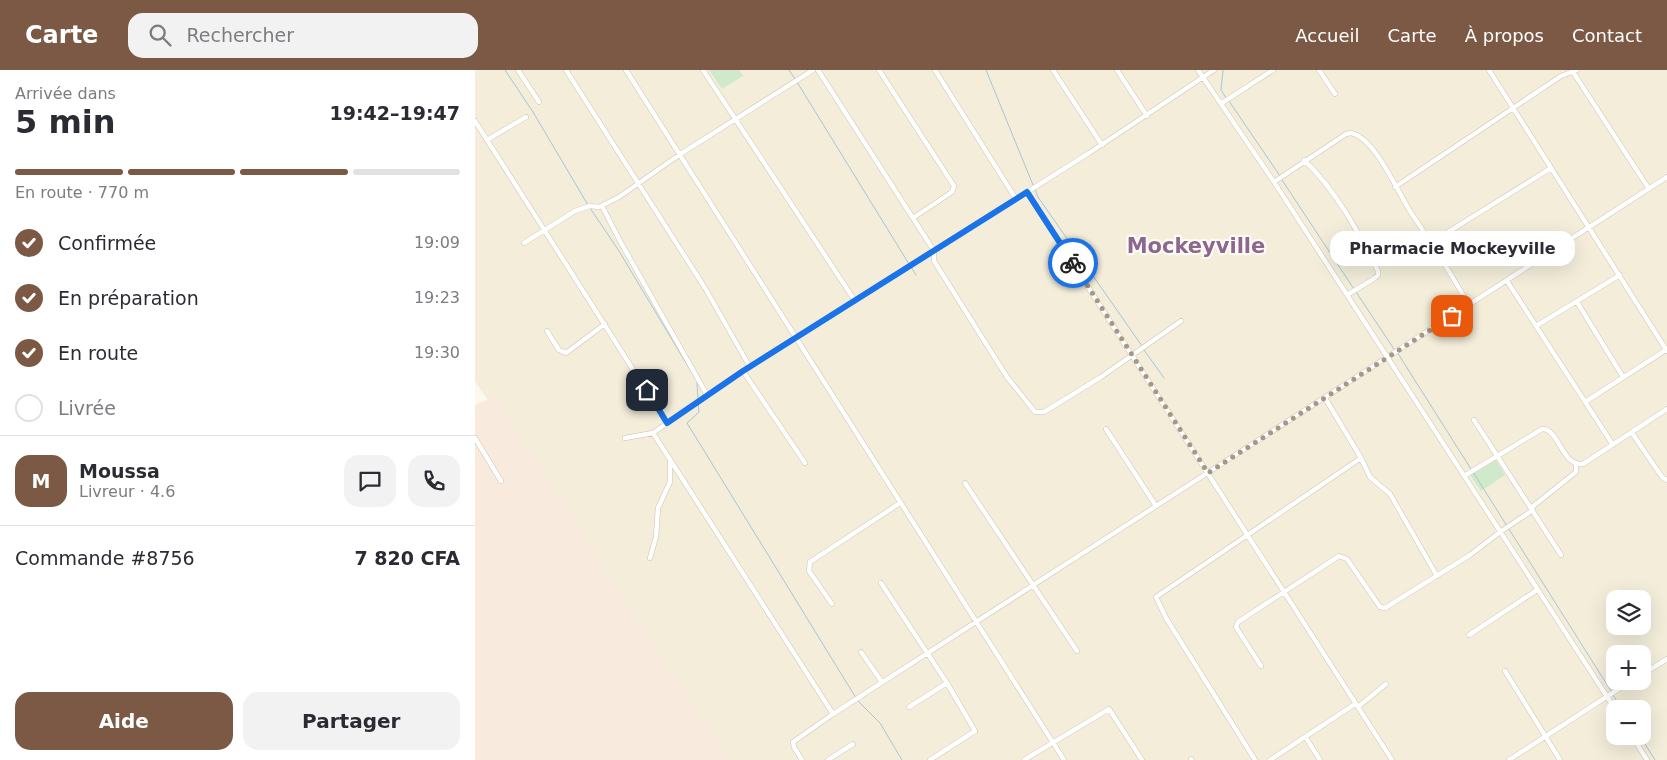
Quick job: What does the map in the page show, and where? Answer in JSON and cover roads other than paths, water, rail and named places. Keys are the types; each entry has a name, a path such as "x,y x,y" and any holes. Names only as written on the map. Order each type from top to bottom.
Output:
{"street":[{"path":"518,70 539,102"},
{"path":"566,70 705,288 750,367"},
{"path":"626,70 1064,760"},
{"path":"703,70 855,301"},
{"path":"524,243 546,231 575,211 589,206 602,206 813,70"},
{"path":"819,70 934,251 933,260 1007,377 1035,412 1044,412 1132,356 1181,321"},
{"path":"879,70 954,186 952,192 913,218"},
{"path":"935,70 1016,199"},
{"path":"1053,70 1101,145"},
{"path":"1117,70 1147,116"},
{"path":"1198,70 1274,182 1609,700"},
{"path":"625,438 653,433 743,371 1147,116 1214,70"},
{"path":"1222,103 1273,70"},
{"path":"1319,70 1335,94"},
{"path":"1489,70 1667,350 1585,402"},
{"path":"1395,186 1561,76 1575,71 1649,189"},
{"path":"487,140 526,117"},
{"path":"475,121 667,423"},
{"path":"1274,182 1304,160 1346,134 1355,134 1380,160 1432,242 1469,306"},
{"path":"1304,160 1313,168 1352,223 1378,271 1378,275 1375,278 1347,295"},
{"path":"1432,242 1551,168"},
{"path":"802,760 793,742 833,714 1667,177"},
{"path":"1027,192 1392,760"},
{"path":"602,206 707,395"},
{"path":"1536,326 1619,275"},
{"path":"1507,281 1613,445"},
{"path":"1577,302 1623,377"},
{"path":"547,331 559,350 566,353 605,324"},
{"path":"743,371 805,463"},
{"path":"1325,398 1370,476 1390,494 1437,576"},
{"path":"1464,476 1541,429 1546,429 1571,461 1576,464 1583,464 1667,409"},
{"path":"1474,420 1561,555"},
{"path":"1106,429 1156,506"},
{"path":"653,433 833,714"},
{"path":"1632,433 1662,477 1667,480"},
{"path":"475,438 501,481"},
{"path":"1255,760 1166,618 1156,597 1248,536 1287,506 1361,458"},
{"path":"650,558 656,537 658,508 670,482 671,462"},
{"path":"1261,666 1237,625 1339,556 1347,559 1383,608 1471,556 1576,472 1576,464"},
{"path":"965,483 1031,585 1077,651"},
{"path":"832,604 809,571 810,562 900,503"},
{"path":"881,583 947,683 975,731 930,760"},
{"path":"1469,635 1537,590"},
{"path":"861,652 881,682"},
{"path":"1651,669 1667,660"},
{"path":"1505,670 1559,760"},
{"path":"909,707 947,683"},
{"path":"1270,760 1357,705 1386,684"},
{"path":"1509,760 1618,690"},
{"path":"1024,760 1109,709 1142,760"},
{"path":"1305,738 1320,760"},
{"path":"828,760 853,744"},
{"path":"1638,745 1647,760"}],"waterway":[{"path":"505,70 533,112 588,205"},
{"path":"789,70 795,79"},
{"path":"986,70 1033,185"},
{"path":"1223,70 1221,90 1226,98"},
{"path":"797,82 909,264"},
{"path":"1229,101 1280,176"},
{"path":"1282,180 1354,289"},
{"path":"1035,189 1038,197 1142,346"},
{"path":"590,208 619,251 692,373"},
{"path":"911,267 916,275"},
{"path":"1356,292 1394,349"},
{"path":"1144,350 1164,378"},
{"path":"1397,352 1471,469"},
{"path":"697,383 698,399"},
{"path":"698,403 699,412 687,423 856,698"},
{"path":"1473,472 1611,691"},
{"path":"1613,695 1616,700"},
{"path":"858,701 880,723 902,760"},
{"path":"1646,745 1655,760"}],"place":[{"name":"Pharmacie Mockeyville","path":"1452,316"}],"district":[{"name":"Mockeyville","path":"1196,246"}]}
